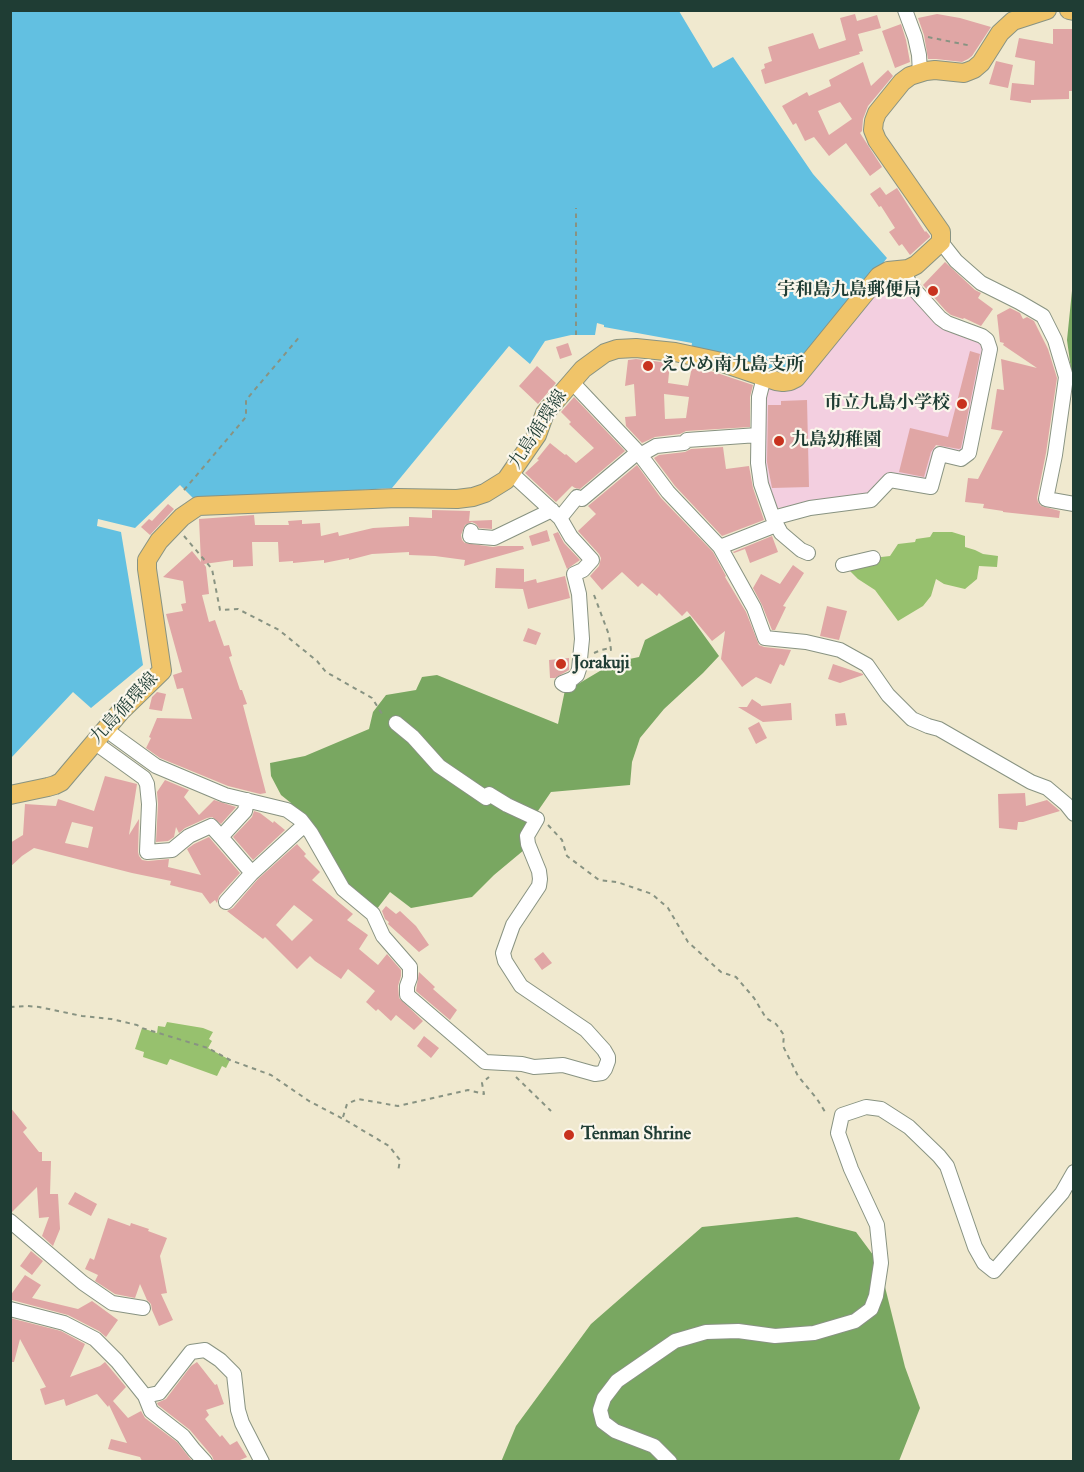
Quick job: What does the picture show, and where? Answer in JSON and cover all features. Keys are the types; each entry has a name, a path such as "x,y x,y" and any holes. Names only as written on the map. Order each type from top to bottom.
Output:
{"main road":[{"path":"941,242 941,232 877,140 873,130 877,113 902,82 910,76 935,70 970,72 978,67 1000,33 1013,21 1047,10"},
{"name":"九島循環線","path":"10,795 61,782 121,711 162,671 147,560 152,550 174,525 198,506 397,498 457,498 485,493 506,480 537,435 545,413 571,381 605,353 636,348 675,352 717,361 783,382 796,378 879,276 888,271 902,270 916,265 941,242"}],"street":[{"path":"905,10 915,37 920,73"},
{"path":"941,242 956,261 981,283 1043,316 1055,340 1066,377 1046,499 1074,504"},
{"path":"720,547 775,521 810,508 871,500 891,480 931,486 940,454 961,459 969,453 990,349 987,340 940,318 912,287 902,270"},
{"path":"764,377 759,397 758,463 761,484 781,533 808,553"},
{"path":"571,381 639,454 668,492 720,547 754,608 765,638 806,642 840,650 867,665 888,695 912,718 939,729 1031,782 1047,788 1074,814"},
{"path":"471,531 470,536 494,538 556,514 577,497 582,499 639,454 656,446 684,443 687,440 758,435"},
{"path":"511,473 556,514 571,537 592,560 583,570 574,574 579,594 582,639 577,675 562,683 569,685"},
{"path":"843,565 873,558"},
{"path":"99,736 156,766 225,795 287,810 301,820 343,889 373,914 383,936 410,967 407,995 489,1063 522,1064 534,1067 563,1065 595,1074 602,1073 608,1061 604,1050 586,1030 521,986 505,961 503,953 513,925 539,886 539,871 527,836 537,819 507,806 489,794 486,798 439,766 413,737 396,723"},
{"path":"99,736 144,778 147,784 149,804 147,852 172,850 189,836 211,826 252,873"},
{"path":"222,837 245,812 247,800"},
{"path":"226,902 252,873 302,828"},
{"path":"670,1461 654,1446 615,1431 603,1422 600,1410 604,1398 617,1381 675,1341 706,1332 738,1331 775,1336 814,1333 855,1321 871,1309 876,1296 881,1263 877,1225 851,1170 838,1133 842,1115 866,1107 881,1109 909,1127 939,1156 947,1166 975,1247 984,1263 994,1271 1062,1193 1074,1172"},
{"path":"10,1221 83,1283 112,1303 143,1308"},
{"path":"10,1309 64,1323 95,1339 117,1361 145,1396 151,1411 174,1427 205,1461"},
{"path":"145,1396 159,1393 191,1352 205,1350 220,1360 234,1374 238,1410 242,1423 262,1461"}],"path":[{"path":"915,37 944,39 990,50"},
{"path":"576,208 576,335"},
{"path":"184,490 246,417 246,400 301,334"},
{"path":"174,525 212,569 220,610 238,609 279,630 317,661 326,672 372,698 383,717 396,723"},
{"path":"583,570 604,618 613,649 605,648"},
{"path":"537,819 549,826 562,840 567,856 599,880 617,882 652,894 668,908 687,942 721,972 736,977 754,998 766,1018 776,1024 784,1035 783,1046 798,1076 817,1099 838,1133"},
{"path":"10,1008 39,1007 137,1025 142,1029 195,1043 230,1060 271,1075 309,1101 389,1146 400,1160 398,1172"},
{"path":"489,1063 510,1072 551,1112"},
{"path":"343,1119 347,1104 358,1099 398,1106 468,1090 484,1094 482,1083 490,1076 489,1063"}],"shaded area":[{"path":"898,278 942,326 975,337 983,345 986,354 963,452 936,445 927,481 886,477 873,493 773,509 764,482 766,384 788,391 803,382 881,284"}],"green space":[{"path":"1073,281 1073,384 1067,340"},
{"path":"933,532 952,532 965,536 965,547 983,554 998,556 997,567 979,566 977,579 965,589 944,584 936,579 931,596 923,606 898,621 875,590 848,569 873,558 890,556 898,544 930,537"},
{"path":"690,616 719,656 664,709 640,738 632,762 630,785 551,792 522,834 524,850 472,897 411,908 390,892 373,914 363,906 287,810 291,803 281,795 271,776 270,763 305,756 369,729 373,712 386,695 416,690 422,677 437,675 558,724 565,690 615,662 639,657 645,640"},
{"path":"167,1022 213,1032 208,1048 230,1060 226,1068 222,1066 217,1076 170,1059 167,1065 143,1057 144,1052 135,1049 142,1028 157,1033 158,1026 165,1027"},
{"path":"797,1217 856,1232 879,1263 905,1367 920,1408 899,1461 501,1462 516,1426 591,1324 702,1227"}],"water":[{"path":"11,11 679,11 713,68 733,57 813,174 887,258 797,372 783,376 691,350 692,343 604,327 597,323 595,335 571,335 545,341 530,364 509,346 392,488 195,500 180,485 135,528 98,519 97,526 121,532 143,665 91,708 73,692 11,758"}],"building":[{"path":"855,14 857,21 877,15 881,28 858,34 863,51 859,52 860,54 765,84 761,70 765,68 764,64 772,61 768,47 813,33 819,49 846,40 840,18"},
{"path":"937,14 991,27 968,59 962,62 928,59 924,35 918,18"},
{"path":"901,24 910,62 895,68 882,31"},
{"path":"1053,29 1074,29 1074,91 1069,91 1069,99 1031,100 1031,103 1010,100 1012,83 1034,85 1035,61 1015,57 1019,38 1053,44"},
{"path":"996,61 1013,65 1008,88 989,84"},
{"path":"863,62 871,86 888,70 893,76 868,106 863,119 860,133 882,167 870,176 846,143 829,156 814,137 805,141 796,123 793,125 782,106 807,92 809,96 831,86 829,80","holes":["840,102 852,119 829,135 818,111"]},
{"path":"880,187 886,195 897,188 925,232 930,236 910,255 902,244 899,246 889,232 895,228 870,194"},
{"path":"945,262 981,293 978,298 993,309 981,326 951,315 923,285"},
{"path":"1010,308 1020,313 1023,319 1027,317 1034,321 1048,349 1057,378 1037,498 1041,506 1060,511 1059,518 1003,512 983,508 984,504 965,502 968,478 978,479 1003,431 991,429 997,389 1004,390 1001,359 1037,368 1000,342 997,315"},
{"path":"568,343 572,355 560,359 556,347"},
{"path":"970,351 980,354 961,448 936,445 931,452 924,477 899,472 910,428 948,437"},
{"path":"628,360 670,363 668,383 688,386 692,367 753,385 750,397 750,427 686,431 680,434 655,437 642,443 626,426 625,417 636,416 634,384 625,386","holes":["664,394 689,397 686,418 665,419"]},
{"path":"537,366 556,383 538,404 519,386"},
{"path":"574,397 625,451 580,489 572,486 556,502 525,473 539,460 537,459 550,443 576,463 594,448 569,424 571,422 561,412"},
{"path":"807,400 809,487 772,488 767,462 768,405 781,405 781,401"},
{"path":"723,447 726,469 749,466 753,488 764,520 722,536 675,486 654,458 691,449"},
{"path":"637,465 661,498 713,552 746,612 759,645 791,650 784,666 780,664 771,684 756,677 742,687 721,659 725,631 712,641 687,611 682,616 659,593 657,596 642,583 638,587 622,572 602,590 590,576 599,566 601,558 578,531 596,514 588,506"},
{"path":"168,504 174,509 150,535 141,527 149,519 152,521"},
{"path":"432,510 470,511 469,521 492,520 492,529 479,528 472,522 465,525 461,535 465,543 493,547 523,546 524,549 464,566 465,560 409,555 409,552 372,554 324,563 324,560 293,563 293,561 279,562 278,542 252,542 253,566 233,567 233,560 204,564 209,594 202,595 209,622 215,620 224,646 229,645 232,656 229,657 247,704 243,705 266,793 260,794 228,786 160,758 146,748 157,718 192,719 183,688 177,689 173,675 182,672 166,614 183,611 181,604 186,603 183,581 163,577 192,551 201,562 199,519 254,515 255,525 289,525 288,521 302,520 302,524 320,523 321,536 338,532 339,536 373,528 409,526 409,517 432,518"},
{"path":"547,530 550,541 532,546 529,536"},
{"path":"558,532 564,543 580,560 567,569 553,534"},
{"path":"772,536 778,552 750,563 745,549 733,552"},
{"path":"793,565 804,573 783,606 786,607 775,630 772,630 753,588 761,574 780,584"},
{"path":"496,568 524,569 524,582 536,579 537,583 565,576 570,598 528,609 523,589 495,588"},
{"path":"827,606 847,611 839,640 820,636"},
{"path":"528,628 541,633 536,645 523,641"},
{"path":"569,658 569,670 555,678 550,678 549,660"},
{"path":"833,664 863,675 840,683 828,679"},
{"path":"157,692 166,694 162,711 149,709 152,697"},
{"path":"752,699 761,706 791,703 792,720 763,722 738,707 747,707"},
{"path":"845,713 847,725 836,726 835,714"},
{"path":"759,722 767,738 756,744 748,728"},
{"path":"105,776 137,784 129,835 139,819 138,852 142,860 169,859 168,867 201,875 187,849 209,837 240,873 219,896 217,903 215,900 210,904 202,893 170,885 171,881 34,848 10,867 10,843 23,835 25,804 56,806 58,799 94,811","holes":["72,822 93,827 88,848 65,843"]},
{"path":"165,780 189,790 184,797 199,815 214,800 236,807 221,824 212,817 207,818 179,833 176,827 174,837 168,841 156,842 157,792"},
{"path":"1025,793 1026,806 1047,800 1060,811 1018,822 1017,830 999,828 998,794"},
{"path":"254,811 273,823 274,821 285,830 253,860 233,837 252,817"},
{"path":"297,844 306,854 304,856 320,872 312,880 353,914 347,920 368,935 359,949 378,965 387,954 401,970 398,986 399,998 423,1021 414,1030 396,1015 391,1021 378,1009 376,1011 366,1002 375,991 348,969 341,979 310,956 297,969 265,937 263,939 227,911 233,908 258,879","holes":["294,905 313,920 292,941 276,925"]},
{"path":"386,906 396,914 400,911 416,926 429,945 419,952 388,924 382,911"},
{"path":"543,952 552,963 542,970 534,959"},
{"path":"419,972 435,987 433,989 457,1010 450,1020 416,991"},
{"path":"424,1036 439,1048 431,1058 417,1046"},
{"path":"10,1107 27,1128 23,1132 39,1152 42,1152 42,1161 51,1161 50,1194 58,1194 60,1229 53,1246 42,1236 49,1217 39,1218 37,1187 10,1212"},
{"path":"75,1192 97,1204 91,1216 68,1204"},
{"path":"108,1218 130,1226 131,1223 149,1229 148,1231 167,1238 160,1256 167,1293 161,1294 173,1320 159,1326 140,1284 135,1298 115,1294 95,1281 98,1275 85,1269 90,1258 94,1260"},
{"path":"31,1251 43,1261 32,1275 20,1266"},
{"path":"25,1275 41,1285 32,1298 78,1309 92,1301 118,1320 106,1337 68,1315 12,1300 10,1296"},
{"path":"10,1318 61,1331 85,1344 70,1377 105,1362 126,1387 113,1401 128,1418 141,1411 145,1418 177,1442 192,1461 142,1461 140,1457 108,1449 111,1439 127,1443 109,1405 108,1407 97,1394 66,1406 64,1399 45,1405 40,1389 46,1387 20,1339 14,1362 10,1362"},
{"path":"197,1362 215,1385 217,1384 224,1404 206,1410 209,1415 205,1419 230,1445 237,1441 247,1457 238,1461 214,1461 190,1430 158,1405 157,1403 166,1399 191,1366"}],"place":[{"name":"宇和島九島郵便局","path":"933,291"},
{"name":"えひめ南九島支所","path":"648,366"},
{"name":"市立九島小学校","path":"962,404"},
{"name":"九島幼稚園","path":"779,441"},
{"name":"Jorakuji","path":"561,664"},
{"name":"Tenman Shrine","path":"569,1135"}]}
